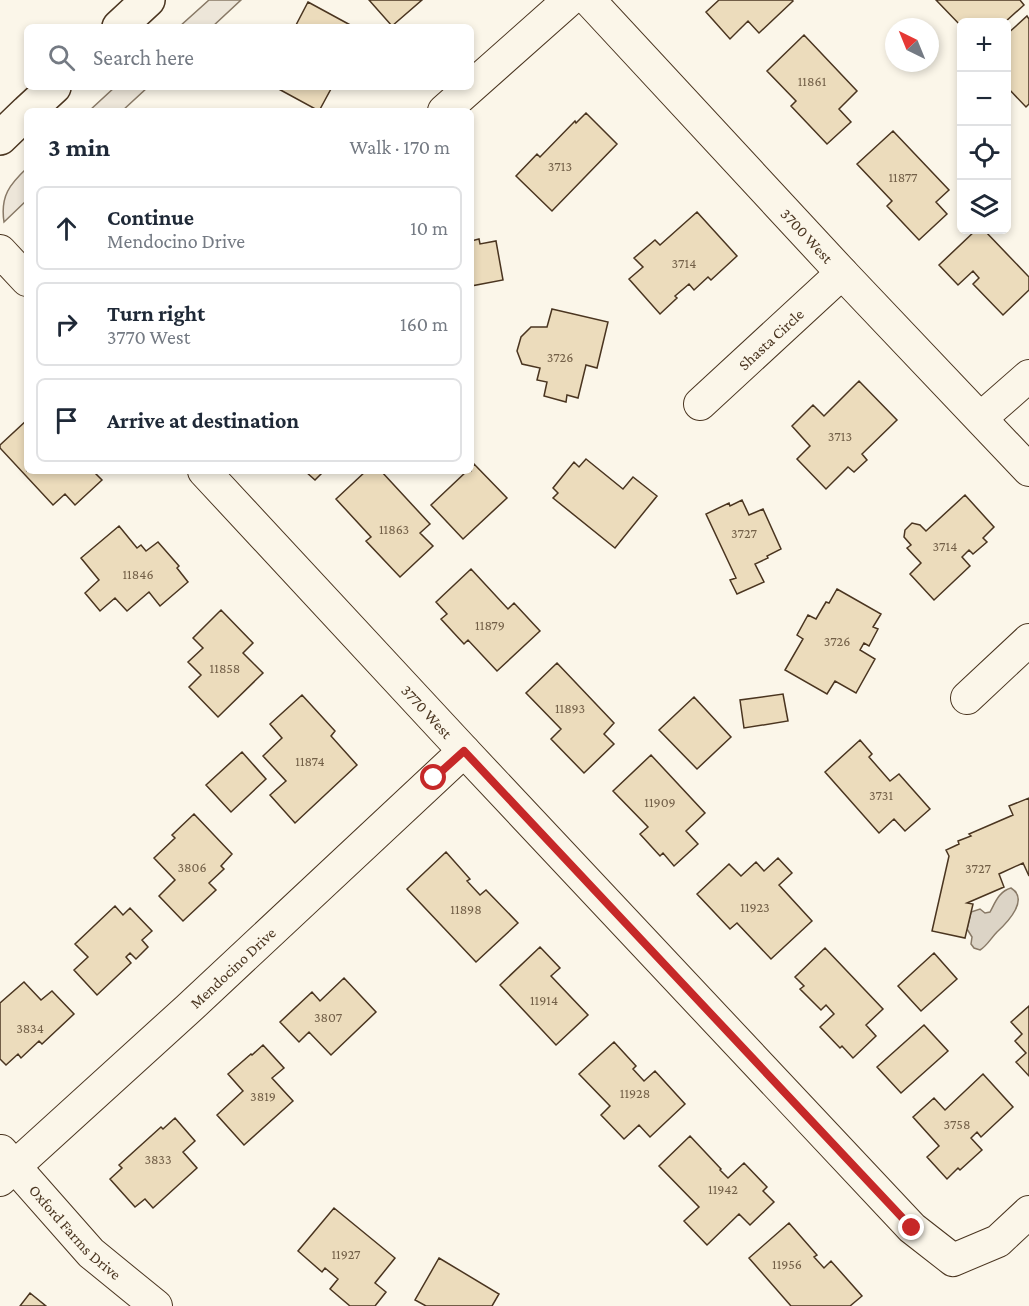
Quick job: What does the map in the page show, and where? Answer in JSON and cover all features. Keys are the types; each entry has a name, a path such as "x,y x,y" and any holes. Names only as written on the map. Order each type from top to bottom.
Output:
{"main road":[{"path":"122,24 148,0"},
{"path":"32,108 51,90"},
{"path":"0,138 24,116"}],"street":[{"path":"474,84 569,0"},
{"name":"3700 West","path":"589,0 842,273 1029,470"},
{"path":"447,108 468,90"},
{"path":"0,250 24,277"},
{"name":"Shasta Circle","path":"700,404 842,273"},
{"path":"981,418 1029,376"},
{"name":"3770 West","path":"207,474 912,1228 953,1260 998,1241 1029,1212"},
{"path":"967,698 1029,640"},
{"name":"Mendocino Drive","path":"5,1165 188,1010 464,751"},
{"name":"Oxford Farms Drive","path":"5,1165 91,1253 156,1306"}],"shaded area":[{"path":"209,0 241,0 215,24 182,24"},
{"path":"112,90 145,90 125,108 92,108"},
{"path":"24,171 24,203 4,222 5,198"},
{"path":"1011,888 1018,898 1015,910 985,946 980,950 974,948 971,944 972,937 967,929 971,912 980,909 985,913 990,912 1000,895"}],"building":[{"path":"369,0 422,0 394,24 390,24"},
{"path":"719,0 793,1 759,33 748,21 730,39 706,12"},
{"path":"936,0 1020,0 1024,5 1009,18 957,18 957,22"},
{"path":"308,2 348,24 297,24"},
{"path":"1027,16 1029,19 1029,104 1026,107 1011,91 1011,30"},
{"path":"804,35 857,91 839,109 851,122 827,144 791,106 796,101 767,71"},
{"path":"280,90 330,90 321,108 314,108"},
{"path":"586,113 617,144 552,211 516,176 537,154 540,157 575,121 576,123"},
{"path":"893,131 949,190 936,202 947,214 919,240 887,206 892,201 857,164"},
{"path":"697,212 737,256 711,280 708,277 694,290 689,284 660,314 629,279 643,267 634,258 655,240 660,245"},
{"path":"972,234 988,234 1029,277 1029,290 1003,315 973,284 979,278 973,271 958,285 939,265"},
{"path":"479,239 480,244 496,241 503,280 474,285 474,240"},
{"path":"552,309 608,322 597,368 586,365 578,398 567,395 566,402 544,396 547,382 537,380 540,368 522,364 517,351 521,337 531,327 547,327"},
{"path":"859,381 897,420 862,454 867,460 854,472 848,467 826,489 797,459 810,446 792,426 813,405 824,416"},
{"path":"24,423 24,474 0,448 0,445"},
{"path":"586,459 623,489 633,477 657,496 615,548 553,498 558,493 553,488 574,462 579,467"},
{"path":"474,464 507,498 463,539 431,505 464,474 474,474"},
{"path":"24,474 96,474 102,480 75,505 65,494 53,505"},
{"path":"308,474 321,474 315,480"},
{"path":"363,474 384,474 430,524 420,533 433,546 400,577 366,541 371,537 336,499"},
{"path":"965,495 994,527 983,538 987,542 973,554 969,550 962,557 970,566 934,600 910,574 921,563 907,548 911,545 904,537 905,530 912,523 920,525 926,531"},
{"path":"742,500 749,515 763,509 781,549 755,564 764,582 737,594 730,580 736,578 706,514 729,503 730,506"},
{"path":"119,526 137,548 141,545 146,551 158,542 179,566 177,568 188,582 160,606 149,592 127,611 115,598 100,611 85,593 99,580 81,558"},
{"path":"471,569 508,609 514,603 540,631 497,671 468,640 464,644 441,619 447,614 436,602"},
{"path":"837,589 881,614 873,627 878,629 869,646 864,643 860,650 875,659 856,693 835,681 827,694 785,670 803,639 797,635 808,615 816,619"},
{"path":"221,610 253,643 243,653 263,673 218,717 189,687 201,675 188,662 203,648 193,638"},
{"path":"557,663 614,723 604,734 614,744 584,773 551,739 561,729 526,693"},
{"path":"783,694 788,721 744,728 740,700"},
{"path":"302,695 335,731 331,736 357,765 295,823 270,795 286,781 263,756 282,738 270,724"},
{"path":"694,697 731,737 697,769 659,730"},
{"path":"860,740 872,754 869,757 890,781 899,774 930,809 905,831 894,819 879,833 825,772"},
{"path":"242,752 266,779 231,812 206,785"},
{"path":"651,755 705,813 686,831 698,844 674,866 663,853 660,856 640,834 648,827 613,791"},
{"path":"1029,798 1029,876 1023,863 999,874 1004,887 967,903 973,904 965,938 932,931 949,856 946,850 959,844 958,841 971,836 969,834 1013,815 1009,806"},
{"path":"194,814 232,854 221,866 224,869 209,883 216,890 183,921 159,896 175,880 154,858 175,838 172,835"},
{"path":"446,852 470,879 467,881 480,895 486,890 518,923 476,962 407,889"},
{"path":"778,858 792,873 779,885 812,921 771,959 737,923 730,929 697,894 729,864 741,876 756,862 764,871"},
{"path":"115,906 123,915 130,908 152,931 142,940 148,947 136,959 130,953 126,957 131,963 97,995 74,970 88,957 75,944"},
{"path":"540,947 560,968 551,976 588,1015 556,1045 500,985"},
{"path":"825,948 883,1009 866,1025 876,1036 853,1058 820,1027 834,1014 826,1005 821,1010 800,989 804,986 795,977"},
{"path":"934,953 957,979 921,1011 898,986"},
{"path":"344,978 376,1012 331,1055 309,1032 299,1042 280,1022 312,992 320,1001"},
{"path":"24,982 41,1000 52,991 74,1014 42,1044 39,1041 21,1058 18,1054 6,1065 0,1059 0,1003"},
{"path":"1029,1006 1029,1076 1016,1062 1026,1053 1015,1041 1022,1034 1011,1022"},
{"path":"924,1025 948,1051 901,1093 877,1067"},
{"path":"614,1042 636,1066 633,1069 644,1081 655,1071 685,1104 650,1137 639,1125 624,1139 601,1115 610,1106 579,1074"},
{"path":"263,1045 284,1068 272,1078 293,1101 244,1145 217,1115 243,1091 228,1074"},
{"path":"983,1074 1013,1107 981,1137 977,1132 971,1138 982,1150 947,1179 927,1157 939,1146 913,1117 934,1098 945,1110"},
{"path":"175,1118 195,1141 183,1152 197,1168 153,1208 145,1199 135,1207 110,1179 122,1168 119,1165 161,1127 163,1129"},
{"path":"690,1136 728,1178 744,1163 767,1187 763,1191 774,1202 750,1225 739,1214 707,1245 684,1221 699,1207 659,1166"},
{"path":"334,1208 395,1258 375,1283 386,1292 375,1306 350,1306 330,1289 338,1279 325,1268 322,1272 298,1251"},
{"path":"789,1223 817,1255 814,1257 824,1268 831,1261 862,1296 850,1306 791,1306 749,1258"},
{"path":"439,1258 499,1294 492,1306 426,1306 415,1300"},
{"path":"30,1293 46,1306 20,1306"}],"route":[{"path":"434,778 464,751 912,1228"}]}
